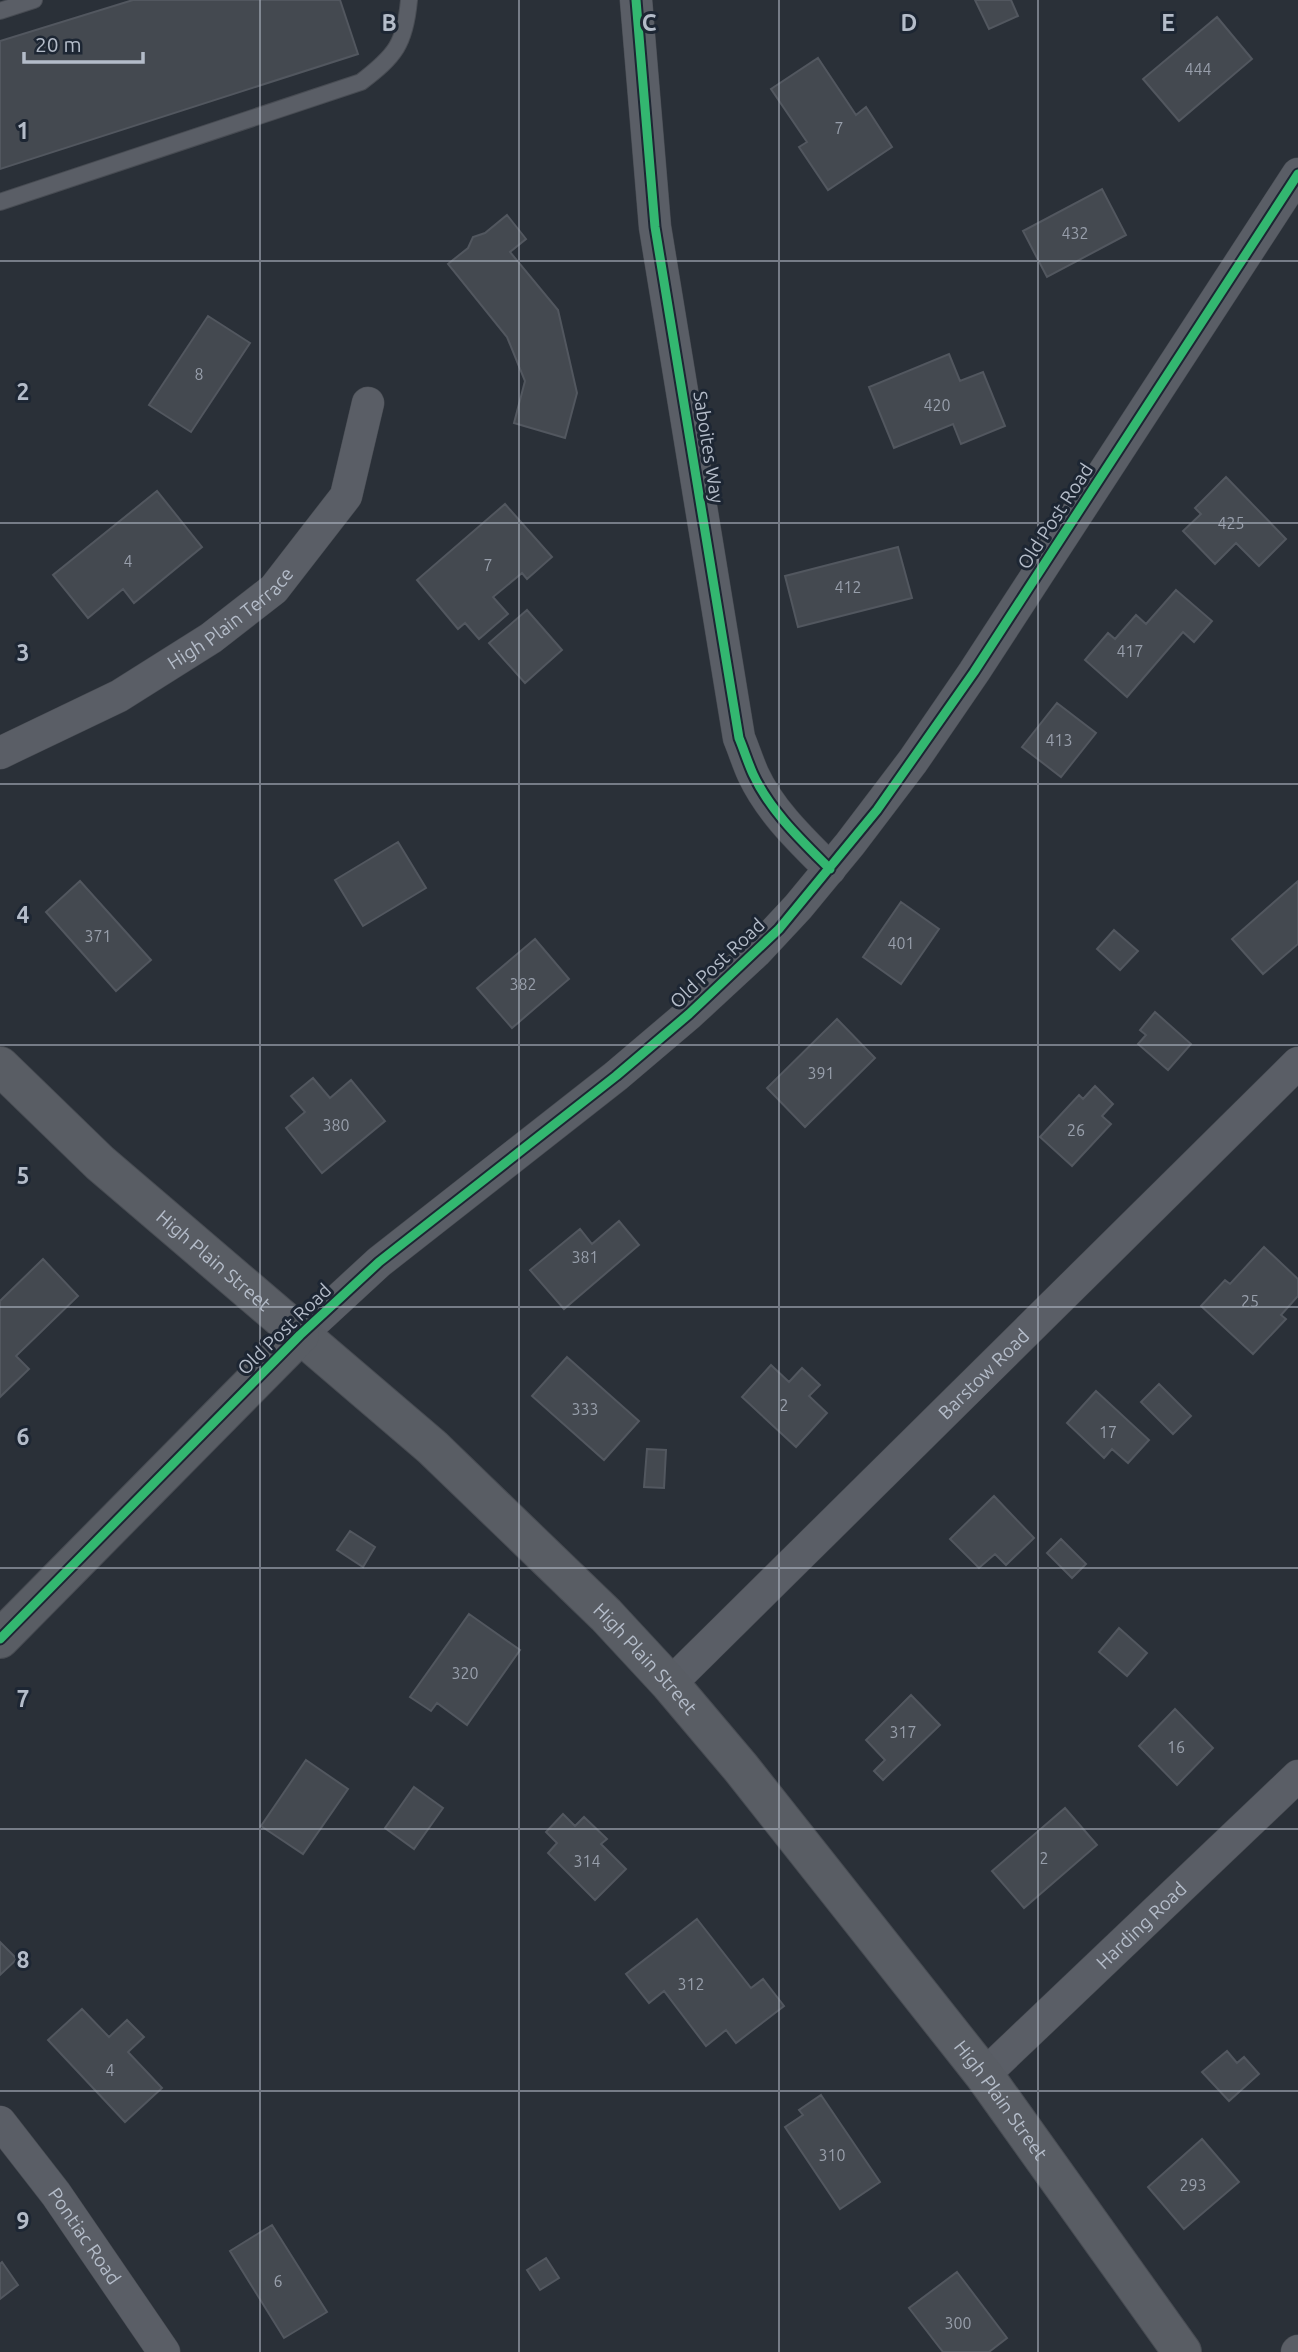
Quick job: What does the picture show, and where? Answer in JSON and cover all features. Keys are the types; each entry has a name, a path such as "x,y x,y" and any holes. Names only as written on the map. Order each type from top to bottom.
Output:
{"main road":[{"name":"High Plain Street","path":"0,1066 100,1163 432,1447 606,1615 670,1684 741,1768 984,2076 1182,2352"},
{"name":"Old Post Road","path":"0,1639 300,1335"}],"street":[{"name":"Saboites Way","path":"636,0 655,226 739,738 753,776 765,795 789,827 830,869"},
{"name":"Old Post Road","path":"300,1335 379,1262 616,1076 689,1014 779,929 830,869 906,771 974,673 1298,174"},
{"name":"High Plain Terrace","path":"0,753 119,696 211,638 274,589 346,496 368,403"},
{"name":"Barstow Road","path":"670,1684 1298,1063"},
{"name":"Harding Road","path":"984,2076 1298,1776"},
{"name":"Pontiac Road","path":"0,2122 56,2194 164,2352"}],"lane":[{"path":"0,10 34,0"},
{"path":"0,202 361,82 389,60 403,37 409,0"}],"building":[{"path":"133,0 340,0 358,54 0,169 0,41"},
{"path":"975,0 1011,0 1018,16 989,29"},
{"path":"1217,17 1252,59 1179,121 1143,79"},
{"path":"818,58 856,115 866,107 892,147 828,190 799,147 807,142 771,89"},
{"path":"1102,189 1126,235 1047,277 1023,231"},
{"path":"507,215 526,239 510,252 558,310 577,393 565,438 514,423 525,381 507,337 448,264 468,248 473,237 485,233"},
{"path":"208,316 250,343 191,432 149,405"},
{"path":"949,354 960,381 983,372 1005,426 961,444 953,424 894,448 869,387"},
{"path":"1226,477 1286,539 1259,566 1236,543 1215,564 1183,531 1201,514 1195,508"},
{"path":"157,491 202,547 134,603 123,589 88,618 53,575"},
{"path":"505,504 552,557 527,579 522,573 493,597 508,614 479,639 465,623 458,629 417,580"},
{"path":"898,547 912,598 798,627 785,576"},
{"path":"1176,590 1212,621 1194,642 1183,632 1127,697 1085,660 1108,633 1115,639 1136,615 1146,624"},
{"path":"527,610 562,650 525,683 489,643"},
{"path":"1057,703 1096,733 1061,777 1022,747"},
{"path":"398,842 426,888 363,926 335,880"},
{"path":"80,881 151,960 116,991 46,912"},
{"path":"1298,881 1298,944 1263,974 1232,939"},
{"path":"901,902 939,929 901,984 863,957"},
{"path":"1114,930 1138,951 1120,970 1097,949"},
{"path":"535,939 569,979 512,1028 477,988"},
{"path":"1155,1012 1191,1044 1168,1070 1138,1044 1146,1035 1140,1030"},
{"path":"837,1019 875,1058 805,1127 767,1088"},
{"path":"313,1078 330,1098 351,1080 385,1121 322,1173 286,1128 305,1112 291,1096"},
{"path":"1095,1086 1113,1104 1102,1116 1111,1124 1072,1166 1040,1137 1079,1095 1083,1099"},
{"path":"619,1221 639,1245 564,1309 530,1270 580,1229 592,1244"},
{"path":"1264,1247 1298,1279 1298,1296 1281,1315 1286,1319 1253,1354 1201,1306 1225,1280 1230,1284"},
{"path":"43,1259 78,1296 16,1356 29,1369 0,1397 0,1301"},
{"path":"567,1357 639,1421 604,1460 532,1396"},
{"path":"771,1365 789,1382 802,1368 820,1385 809,1396 827,1413 796,1447 742,1397"},
{"path":"1159,1384 1191,1416 1173,1434 1141,1402"},
{"path":"1096,1391 1149,1440 1128,1463 1112,1449 1104,1458 1067,1423"},
{"path":"647,1449 666,1450 664,1488 644,1487"},
{"path":"994,1496 1034,1538 1006,1565 995,1554 979,1568 950,1539"},
{"path":"350,1531 375,1547 363,1567 337,1550"},
{"path":"1061,1539 1086,1564 1072,1578 1047,1553"},
{"path":"469,1614 520,1650 467,1725 437,1703 431,1711 410,1697"},
{"path":"1119,1628 1147,1653 1127,1676 1099,1652"},
{"path":"911,1695 940,1725 883,1780 874,1771 885,1760 866,1740"},
{"path":"1175,1709 1213,1748 1177,1785 1139,1746"},
{"path":"306,1760 348,1789 303,1854 261,1826"},
{"path":"414,1787 443,1808 414,1849 385,1828"},
{"path":"1065,1808 1097,1845 1024,1908 992,1871"},
{"path":"563,1814 575,1826 584,1817 607,1839 601,1844 626,1869 595,1900 548,1853 557,1843 546,1832"},
{"path":"697,1919 751,1988 763,1979 784,2006 736,2043 726,2030 706,2046 664,1991 649,2003 626,1974"},
{"path":"0,1942 17,1959 0,1975"},
{"path":"82,2009 109,2037 127,2020 144,2037 128,2052 162,2088 125,2122 48,2040"},
{"path":"1227,2051 1237,2063 1244,2057 1259,2074 1229,2101 1202,2072"},
{"path":"821,2095 880,2182 840,2209 785,2127 803,2115 799,2110"},
{"path":"1202,2139 1239,2182 1184,2229 1148,2187"},
{"path":"272,2225 327,2312 284,2338 230,2251"},
{"path":"546,2258 559,2278 540,2290 527,2270"},
{"path":"2,2262 18,2285 0,2299 0,2264"},
{"path":"957,2272 1007,2338 989,2352 943,2352 909,2308"}],"cycle path":[{"path":"636,0 655,227 739,738 753,774 768,801 787,825 830,869"},
{"path":"0,1639 300,1335 379,1262 616,1076 689,1014 779,929 877,810 974,672 1298,174"}]}
